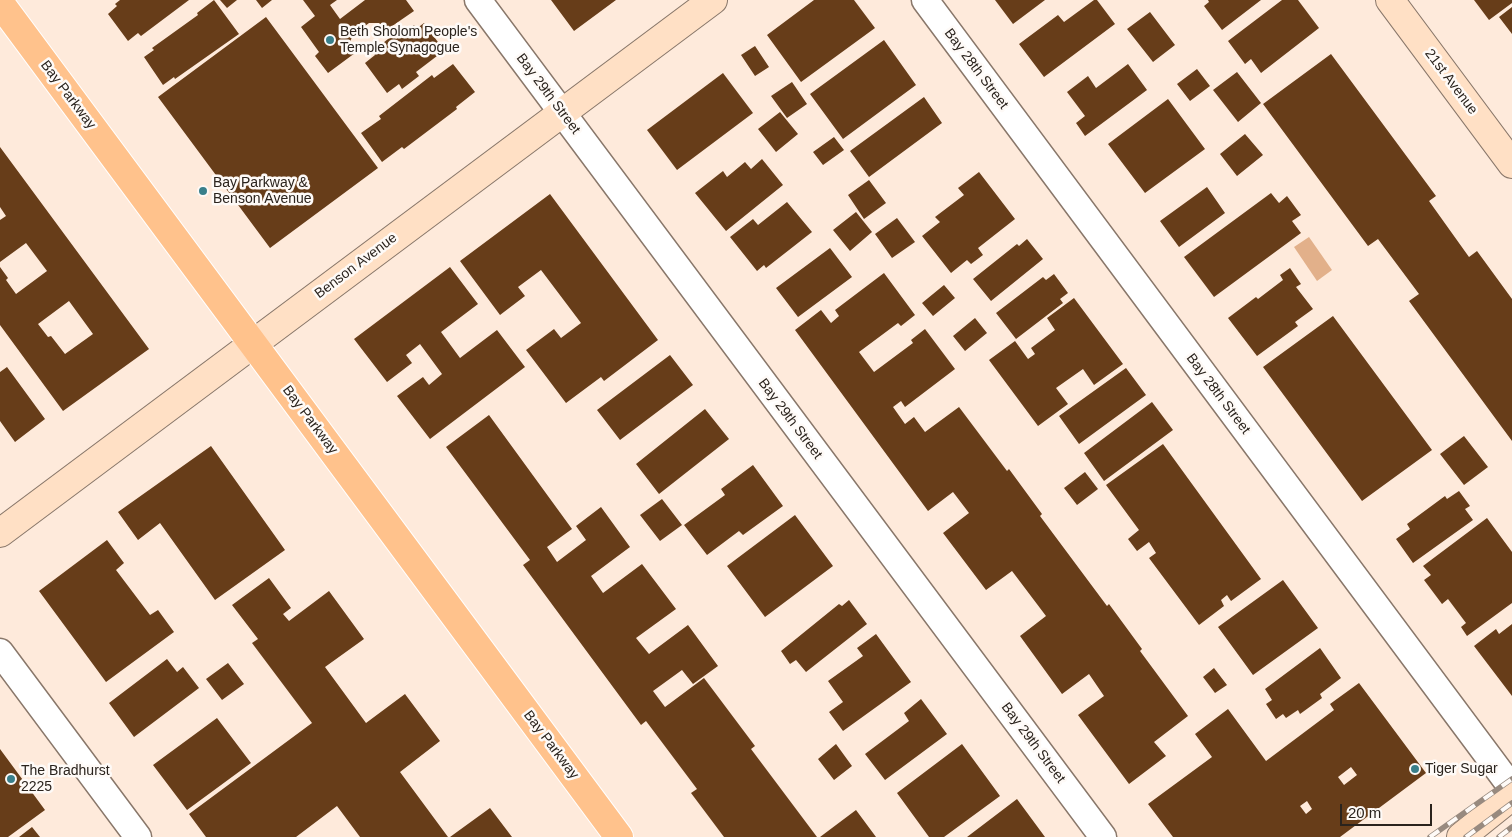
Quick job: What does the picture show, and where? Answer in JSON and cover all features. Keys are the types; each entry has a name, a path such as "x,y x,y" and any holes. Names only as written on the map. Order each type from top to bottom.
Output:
{"main road":[{"name":"Bay Parkway","path":"0,3 620,837"}],"street":[{"name":"Bay 29th Street","path":"478,0 1104,837"},
{"name":"Benson Avenue","path":"0,533 713,0"},
{"name":"Bay 28th Street","path":"925,0 1512,788"},
{"name":"21st Avenue","path":"1390,0 1512,164"},
{"path":"0,652 138,837"},
{"path":"1461,837 1512,796"}],"shaded area":[{"path":"1309,237 1332,270 1317,281 1294,247"}],"building":[{"path":"120,0 189,0 141,36 138,33 128,41 108,14 117,6 115,4"},
{"path":"214,0 239,34 175,79 174,77 163,85 144,57 154,50 152,48 198,15 197,13"},
{"path":"220,0 237,0 227,8"},
{"path":"256,0 272,0 262,8"},
{"name":"Beth Sholom People's Temple Synagogue","path":"303,0 337,0 330,5 340,19 365,0 406,0 414,11 385,31 379,23 369,23 353,35 349,44 355,53 328,73 315,56 319,52 301,27 315,16"},
{"path":"551,0 616,0 574,31"},
{"path":"814,0 854,0 875,28 801,82 767,35"},
{"path":"995,0 1045,0 1013,24"},
{"path":"1094,0 1097,0 1115,24 1044,77 1019,44 1058,15 1064,22"},
{"path":"1208,0 1261,0 1222,30 1204,6 1209,2"},
{"path":"1282,0 1298,0 1319,28 1261,73 1251,59 1245,64 1228,41"},
{"path":"1474,0 1512,0 1512,3 1489,20"},
{"path":"1512,7 1512,34 1499,17"},
{"path":"1150,12 1175,45 1153,62 1127,29"},
{"path":"266,17 378,168 270,248 158,97"},
{"path":"424,23 443,49 416,72 419,76 402,89 399,84 387,93 365,63 375,55 373,51 393,35 396,39 414,25 416,29"},
{"path":"884,40 916,85 843,139 810,94"},
{"path":"755,46 769,67 755,76 741,55"},
{"path":"1331,54 1436,196 1429,201 1469,257 1477,251 1512,299 1512,441 1409,301 1419,294 1378,239 1368,246 1263,104"},
{"path":"453,64 475,92 456,107 457,109 404,149 402,147 382,162 361,133 381,119 379,116 432,75 434,78"},
{"path":"1128,64 1147,90 1085,136 1076,123 1085,116 1067,92 1088,76 1096,88"},
{"path":"1197,69 1210,86 1190,101 1177,84"},
{"path":"1237,72 1261,103 1238,122 1213,90"},
{"path":"723,73 753,113 677,170 647,130"},
{"path":"792,82 807,104 787,118 771,96"},
{"path":"924,97 942,123 869,177 850,151"},
{"path":"1168,99 1205,149 1145,193 1108,144"},
{"path":"780,112 798,134 776,152 758,129"},
{"path":"1245,134 1263,155 1237,176 1220,154"},
{"path":"834,137 844,150 823,165 813,152"},
{"path":"0,147 149,349 63,411 0,325 0,267 16,294 47,271 26,243 0,262 0,220 6,216 0,207","holes":["69,301 93,334 65,354 51,336 48,337 38,324"]},
{"path":"762,159 783,185 726,231 695,193 723,171 727,177 745,162 751,169"},
{"path":"979,172 1015,219 978,248 983,255 971,264 967,260 951,273 922,236 940,222 935,217 964,195 958,188"},
{"path":"869,180 886,203 864,219 848,195"},
{"path":"1207,187 1225,213 1179,247 1160,221"},
{"path":"1271,193 1279,203 1287,196 1301,215 1292,221 1301,233 1214,297 1184,257"},
{"path":"550,194 658,340 604,381 601,377 566,403 526,350 554,329 561,338 581,323 541,270 518,287 525,296 500,315 460,261"},
{"path":"787,202 812,232 766,268 764,265 757,271 730,237 753,219 758,225"},
{"path":"856,212 872,232 850,251 833,230"},
{"path":"897,218 915,242 892,258 875,234"},
{"path":"1027,239 1043,259 991,301 973,279 1017,244 1019,246"},
{"path":"830,248 852,277 798,317 776,288"},
{"path":"450,267 478,304 441,332 460,358 497,330 525,367 430,439 397,396 423,377 429,385 442,374 420,344 406,355 412,363 387,382 354,339"},
{"path":"1290,268 1301,284 1296,287 1313,309 1295,322 1298,326 1257,356 1228,318 1283,280 1280,275"},
{"path":"884,273 915,315 901,326 898,323 859,352 874,372 913,343 911,340 925,329 955,369 905,407 901,401 893,407 905,424 914,417 925,432 959,407 1007,471 1009,469 1042,514 1040,516 1107,606 1109,604 1142,649 1140,651 1188,716 1154,742 1166,756 1129,784 1078,715 1104,696 1089,674 1062,694 1020,636 1046,616 1012,571 986,590 943,533 969,513 953,492 928,511 795,330 821,310 831,323 839,316 835,310"},
{"path":"1054,274 1068,293 1060,299 1063,303 1016,339 996,313 1043,277 1046,280"},
{"path":"944,285 955,298 933,316 922,303"},
{"path":"1074,298 1123,364 1094,385 1083,369 1056,388 1068,404 1038,426 989,360 1015,341 1028,359 1035,354 1031,348 1055,330 1047,318"},
{"path":"1333,316 1432,450 1362,501 1263,367"},
{"path":"975,318 987,333 965,351 953,336"},
{"path":"670,355 693,385 620,440 597,410"},
{"path":"7,367 45,419 15,442 0,421 0,372"},
{"path":"1126,368 1146,395 1079,444 1059,416"},
{"path":"1152,402 1173,430 1104,481 1084,453"},
{"path":"705,409 729,439 659,494 636,464"},
{"path":"489,415 572,529 547,547 557,562 586,540 576,526 601,507 630,547 591,576 603,593 642,564 676,609 636,638 649,654 688,625 718,666 693,684 682,670 653,691 665,707 704,678 755,746 751,749 817,837 724,837 691,793 697,789 646,721 641,725 523,565 530,560 446,447"},
{"path":"1464,436 1488,467 1464,485 1440,454"},
{"path":"1163,444 1261,579 1231,601 1227,595 1221,600 1224,606 1199,625 1149,558 1156,553 1149,542 1137,551 1128,539 1139,530 1106,485"},
{"path":"211,446 285,550 215,600 160,523 138,540 118,512"},
{"path":"753,465 783,506 743,535 739,531 707,555 684,525 725,495 721,489"},
{"path":"1085,472 1098,489 1077,505 1064,488"},
{"path":"1459,491 1470,506 1465,509 1473,520 1413,563 1396,539 1410,529 1407,524 1445,496 1447,499"},
{"path":"662,499 682,525 660,541 640,515"},
{"path":"795,515 833,566 765,617 727,566"},
{"path":"1487,518 1512,552 1512,603 1467,636 1461,627 1466,623 1448,599 1442,604 1424,580 1431,575 1423,566"},
{"path":"107,540 124,563 116,570 150,615 158,610 174,632 106,682 39,591"},
{"path":"269,578 291,608 283,614 289,621 329,591 364,639 325,667 366,723 405,694 440,741 400,772 448,837 360,837 337,806 296,837 206,837 189,814 312,723 252,643 258,639 232,605"},
{"path":"1283,580 1318,628 1253,675 1218,627"},
{"path":"849,600 867,624 806,672 796,660 790,664 781,651 839,604 842,606"},
{"path":"1512,624 1512,696 1474,646 1496,629 1499,634"},
{"path":"876,634 911,682 843,731 829,712 843,702 828,681 863,656 857,648"},
{"path":"1320,648 1341,678 1320,694 1322,698 1300,714 1298,710 1286,718 1283,714 1276,719 1266,704 1272,700 1265,689"},
{"path":"167,659 177,672 183,667 199,688 134,737 109,703"},
{"path":"228,663 244,684 222,700 206,679"},
{"path":"1214,668 1227,685 1215,693 1203,677"},
{"path":"1359,683 1426,773 1340,837 1173,837 1148,804 1212,757 1195,734 1228,709 1266,761 1334,710 1330,704","holes":["1351,767 1357,775 1344,785 1338,777","1307,801 1312,809 1306,814 1300,806"]},
{"path":"921,699 947,734 885,780 865,754 909,721 904,713"},
{"path":"217,718 251,763 187,810 153,765"},
{"path":"836,744 852,766 834,780 818,759"},
{"path":"962,744 1000,796 944,837 929,837 897,793"},
{"name":"The Bradhurst 2225","path":"0,749 45,810 8,837 0,837"},
{"path":"1017,799 1045,837 967,837"},
{"path":"490,808 512,837 450,837"},
{"path":"856,810 876,837 820,837"},
{"path":"32,827 40,837 19,837"}],"railway":[{"path":"1430,837 1512,779"},
{"path":"1466,837 1512,803"},
{"path":"1499,837 1512,827"}],"place":[{"name":"Beth Sholom People's Temple Synagogue","path":"330,40"},
{"name":"Bay Parkway & Benson Avenue","path":"203,191"},
{"name":"Tiger Sugar","path":"1415,769"},
{"name":"The Bradhurst 2225","path":"11,779"}]}
